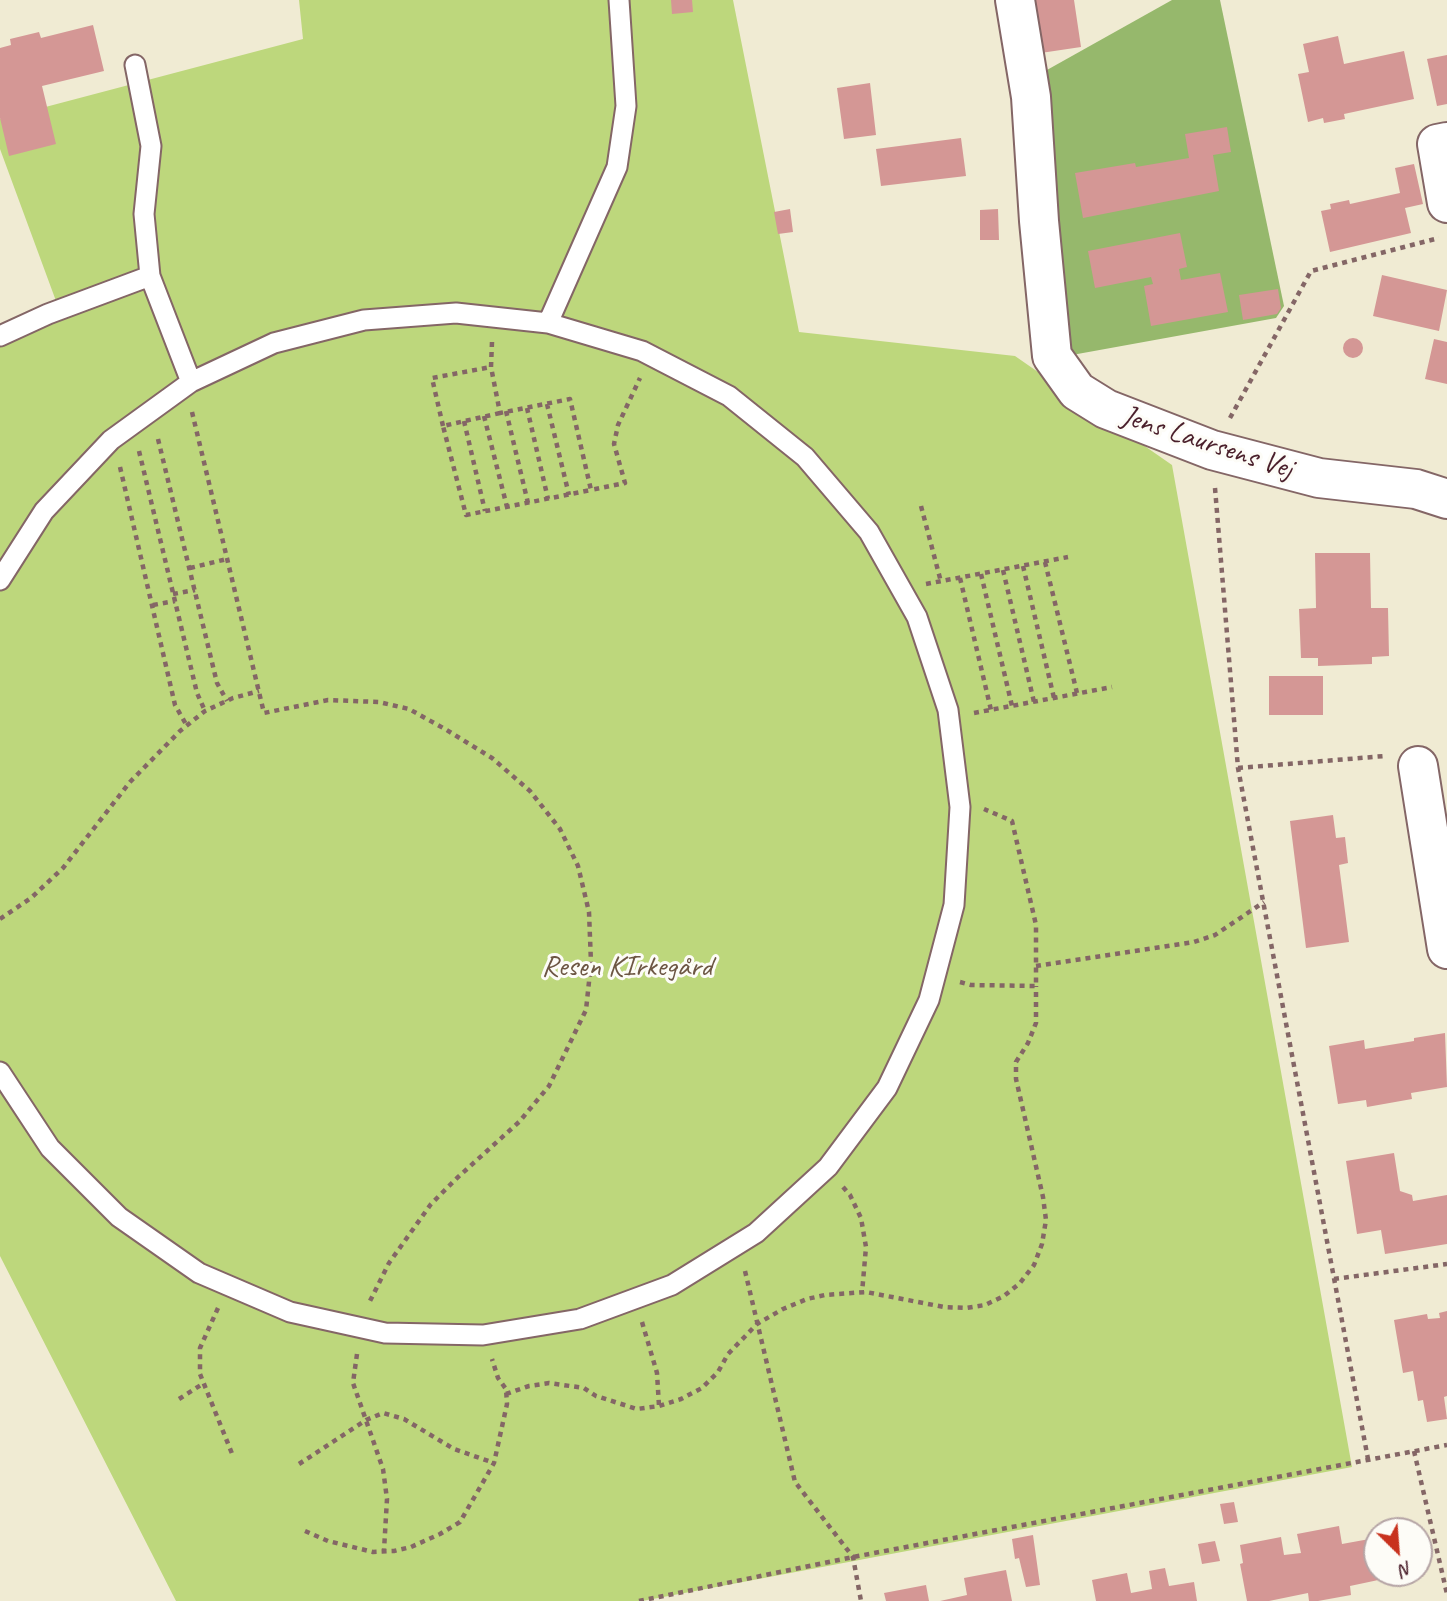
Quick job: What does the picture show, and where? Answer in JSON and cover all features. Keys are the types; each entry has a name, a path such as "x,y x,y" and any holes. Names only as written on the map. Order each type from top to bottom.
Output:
{"street":[{"name":"Jens Laursens Vej","path":"1015,0 1031,97 1052,356 1077,391 1106,410 1212,450 1319,478 1416,489 1447,499"},
{"path":"1447,142 1437,144 1447,203"},
{"path":"1418,766 1447,949"}],"lane":[{"path":"548,323 617,167 626,106 620,0"},
{"path":"135,65 151,146 144,214 150,276 188,384"},
{"path":"0,336 48,314 150,276"},
{"path":"0,580 44,511 122,431 188,384 274,343 364,320 456,313 548,323 650,355 729,396 805,457 869,532 917,617 949,718 960,810 954,905 929,1000 887,1088 826,1170 756,1234 672,1285 580,1319 483,1335 385,1333 289,1312 200,1273 119,1217 50,1148 0,1072"}],"path":[{"path":"1368,1459 1238,768 1212,450 1311,271 1441,238 1447,231"},
{"path":"492,317 491,368 528,503"},
{"path":"491,368 432,378 466,514 625,483 614,444 618,425 650,355"},
{"path":"188,384 264,713 328,700 379,702 409,709 492,758 530,791 560,829 578,866 589,912 591,963 586,1010 549,1086 519,1122 431,1204 389,1263 360,1327 353,1383 383,1469 387,1499 384,1550"},
{"path":"443,426 570,400 591,490"},
{"path":"547,404 569,495"},
{"path":"527,407 548,499"},
{"path":"484,416 506,506"},
{"path":"142,417 160,443 217,683 227,701"},
{"path":"464,421 485,511"},
{"path":"122,431 137,447 140,455 197,693 205,711"},
{"path":"103,448 121,467 124,476 175,705 187,726"},
{"path":"921,506 941,582"},
{"path":"901,589 1068,557"},
{"path":"190,568 227,559"},
{"path":"1045,562 1077,693"},
{"path":"1023,566 1054,698"},
{"path":"1003,570 1034,702"},
{"path":"981,574 1012,706"},
{"path":"960,578 991,710"},
{"path":"173,594 195,590"},
{"path":"153,605 175,601"},
{"path":"949,718 1112,687"},
{"path":"0,919 31,898 63,868 130,782 187,726 205,711 259,691"},
{"path":"1238,768 1398,755 1418,766"},
{"path":"506,1394 549,1383 584,1388 596,1396 637,1409 659,1406 702,1388 718,1372 728,1354 757,1324 783,1309 825,1295 862,1293 943,1307 985,1305 1020,1283 1034,1265 1042,1244 1046,1220 1016,1079 1016,1062 1028,1043 1035,1023 1036,925 1012,821 981,808 960,810"},
{"path":"1036,966 1194,942 1215,935 1264,902"},
{"path":"936,975 971,985 1037,986"},
{"path":"826,1170 850,1195 861,1218 866,1247 862,1293"},
{"path":"738,1244 795,1482 853,1557 861,1601"},
{"path":"1334,1279 1447,1264"},
{"path":"225,1284 213,1321 200,1348 200,1374 233,1456"},
{"path":"635,1299 657,1373 659,1406"},
{"path":"304,1531 328,1541 373,1552 394,1551 411,1547 460,1522 494,1463 507,1404 506,1389 498,1378 483,1335"},
{"path":"179,1399 204,1383"},
{"path":"299,1464 366,1420 383,1412 404,1419 454,1449 494,1463"},
{"path":"639,1601 853,1557 1447,1445"},
{"path":"1413,1451 1447,1594"}],"green space":[{"name":"Resen KIrkegård","path":"299,0 733,0 799,332 1015,356 1172,465 1352,1467 642,1601 176,1601 0,1256 0,334 56,301 0,149 0,119 303,39"},
{"path":"1172,0 1220,0 1284,306 1276,318 1072,355 1066,340 1038,75"}],"building":[{"path":"671,0 692,0 693,12 672,14"},
{"path":"1026,0 1074,0 1081,47 1034,54"},
{"path":"93,25 104,71 42,86 56,144 9,156 0,118 0,48 11,45 10,39 39,32 41,38"},
{"path":"1338,36 1344,64 1404,51 1414,99 1344,114 1345,119 1324,123 1323,118 1308,122 1298,74 1309,72 1303,44"},
{"path":"1447,55 1447,104 1437,106 1427,59"},
{"path":"870,83 876,135 844,139 837,88"},
{"path":"1227,127 1231,152 1213,155 1219,191 1083,218 1075,173 1189,158 1185,134"},
{"path":"961,138 966,176 881,186 876,149"},
{"path":"1414,164 1423,204 1405,208 1411,233 1330,252 1321,211 1331,209 1330,204 1349,200 1350,204 1400,193 1395,168"},
{"path":"790,209 793,232 778,234 774,212"},
{"path":"998,209 999,240 980,240 980,210"},
{"path":"1180,233 1187,267 1179,269 1181,280 1220,273 1228,312 1151,326 1144,286 1153,284 1151,277 1095,288 1088,251"},
{"path":"1382,275 1447,290 1439,331 1373,316"},
{"path":"1278,289 1281,308 1277,314 1243,320 1239,295"},
{"path":"1353,338 1360,341 1363,348 1360,355 1353,358 1346,355 1343,348 1346,341"},
{"path":"1434,339 1447,342 1447,384 1425,379"},
{"path":"1315,553 1370,553 1371,608 1388,608 1389,656 1372,657 1372,664 1318,666 1318,658 1301,658 1299,609 1316,608"},
{"path":"1269,676 1323,676 1323,715 1269,715"},
{"path":"1333,815 1336,838 1345,837 1348,863 1339,865 1349,942 1306,948 1290,821"},
{"path":"1445,1033 1447,1087 1411,1093 1412,1099 1367,1107 1366,1100 1338,1104 1329,1046 1364,1040 1365,1049"},
{"path":"1394,1153 1400,1191 1412,1195 1413,1201 1447,1195 1447,1244 1385,1254 1381,1230 1357,1234 1346,1161"},
{"path":"1447,1311 1447,1396 1444,1397 1447,1419 1427,1422 1423,1400 1418,1401 1413,1371 1403,1373 1394,1320 1427,1314 1428,1319 1440,1318 1439,1313"},
{"path":"1234,1502 1238,1522 1224,1524 1220,1504"},
{"path":"1339,1526 1342,1544 1363,1540 1363,1583 1350,1586 1351,1595 1318,1601 1309,1601 1308,1593 1269,1601 1247,1601 1240,1564 1243,1563 1240,1545 1281,1537 1284,1555 1301,1553 1297,1534"},
{"path":"1033,1535 1040,1585 1026,1587 1019,1558 1015,1559 1012,1539"},
{"path":"1215,1541 1220,1561 1202,1564 1198,1544"},
{"path":"1165,1568 1169,1586 1194,1582 1197,1601 1096,1601 1092,1580 1127,1573 1131,1593 1152,1589 1149,1571"},
{"path":"1006,1570 1012,1601 940,1601 967,1595 964,1578"},
{"path":"926,1585 929,1601 886,1601 884,1593"}]}
